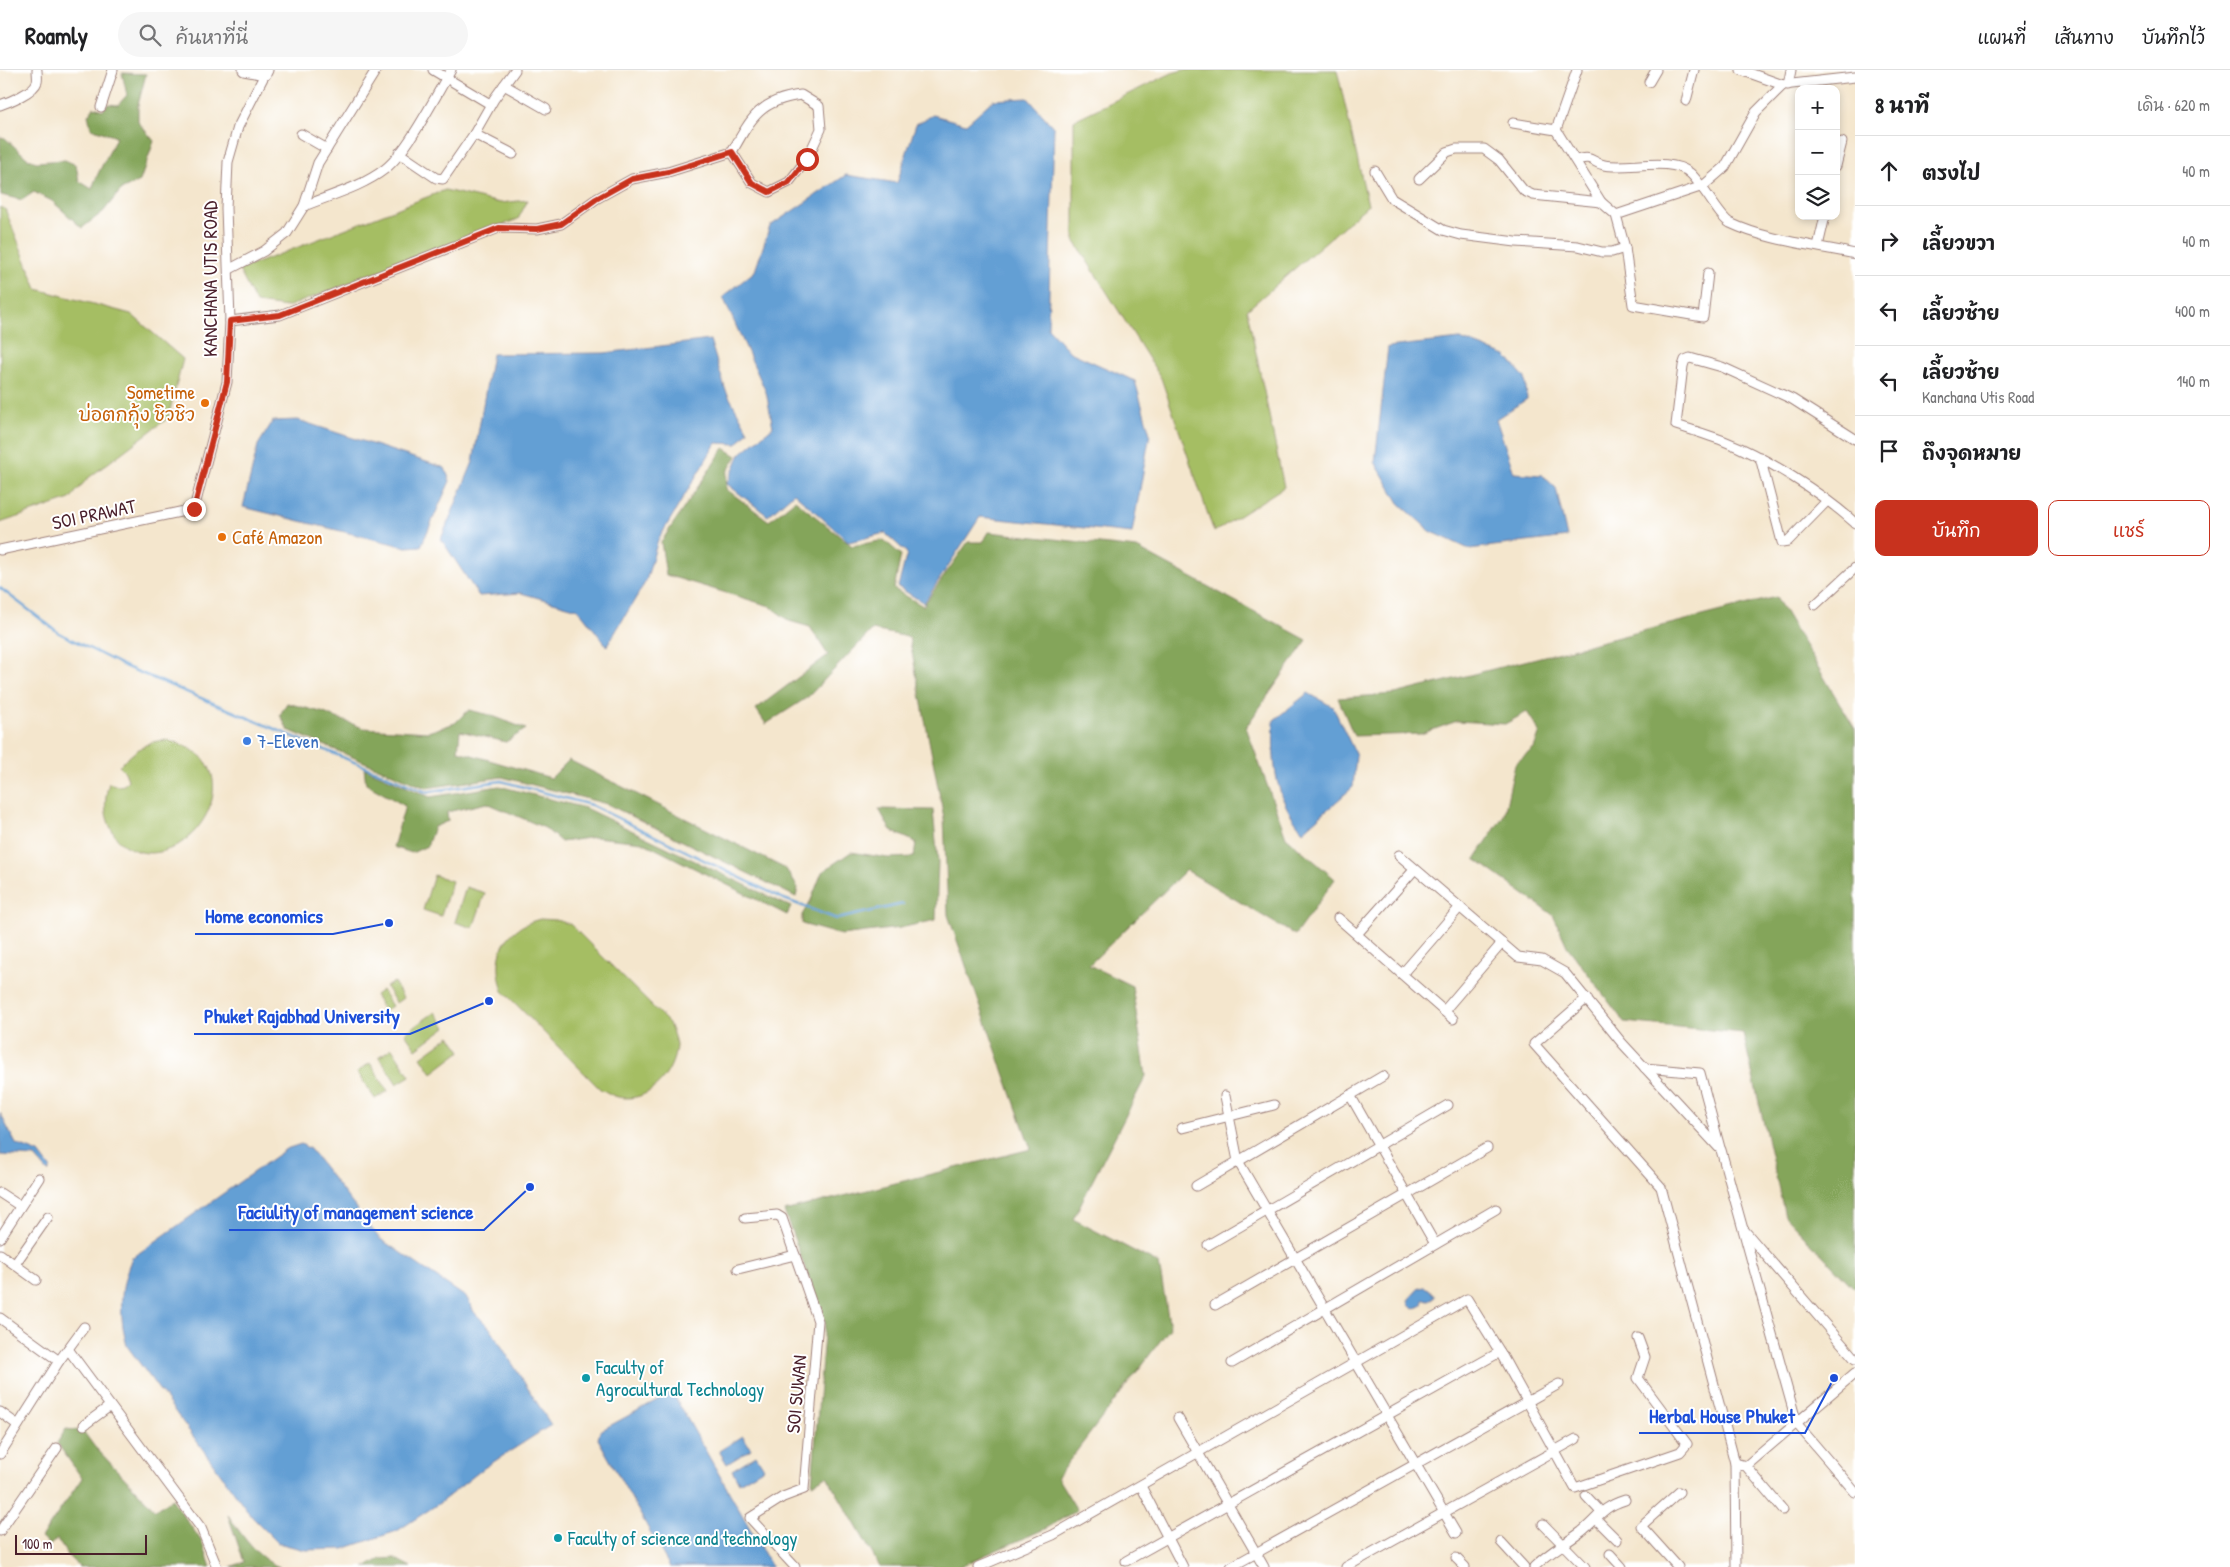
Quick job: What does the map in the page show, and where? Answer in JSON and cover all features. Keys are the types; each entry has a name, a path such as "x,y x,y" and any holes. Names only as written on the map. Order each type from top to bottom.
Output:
{"street":[{"path":"0,105 20,96 35,86 38,82 37,70"},
{"path":"101,107 113,70"},
{"name":"KANCHANA UTIS ROAD","path":"194,509 227,382 230,321 230,269 226,208 228,162 238,126 266,72 244,70"},
{"path":"230,269 264,252 287,233 304,206 318,163 376,70"},
{"path":"433,70 448,74 490,104"},
{"path":"399,153 436,178 443,179 474,134 490,104 515,70"},
{"path":"1556,130 1577,70"},
{"path":"1649,82 1656,70"},
{"path":"1686,100 1694,70"},
{"path":"1743,70 1785,85 1855,77"},
{"path":"1616,215 1702,186 1725,167 1756,112 1785,85 1791,70"},
{"path":"304,206 364,182 386,169 399,153 448,74"},
{"path":"504,85 546,109"},
{"path":"230,321 280,315 499,228 537,229 561,224 596,199 632,179 668,172 732,152 745,128 765,105 783,97 801,95 819,106 821,129 807,159 789,182 769,192 752,183 732,152"},
{"path":"1513,123 1556,130 1601,202 1616,215 1625,248 1633,304 1703,317 1708,273"},
{"path":"301,134 327,149"},
{"path":"474,134 513,154"},
{"path":"1840,150 1842,142"},
{"path":"1419,179 1447,152 1456,149 1484,149 1499,160 1524,191 1533,194 1601,202"},
{"path":"1576,160 1588,158 1604,165 1676,166 1690,173 1702,186 1728,222 1766,235 1855,254"},
{"path":"1376,171 1392,199 1443,230 1461,236 1578,246 1602,252 1612,252 1625,248"},
{"path":"1818,246 1823,220"},
{"path":"1855,440 1792,399 1722,368 1690,358 1686,360 1683,366 1676,425 1724,441 1760,457 1827,501 1855,522"},
{"path":"1760,457 1782,542 1788,541 1827,501"},
{"name":"SOI PRAWAT","path":"0,550 194,509"},
{"path":"1815,605 1855,568"},
{"path":"1399,855 1518,957 1542,960 1565,973 1645,1068 1721,1150"},
{"path":"1357,934 1415,868"},
{"path":"1402,974 1460,907"},
{"path":"1338,918 1453,1019"},
{"path":"1444,1011 1502,943"},
{"path":"1587,998 1534,1044 1661,1187 1735,1463 1736,1567"},
{"path":"1645,1068 1700,1073 1797,1424 1855,1492"},
{"path":"1196,1186 1383,1076"},
{"path":"1350,1095 1435,1244"},
{"path":"1225,1096 1238,1161 1456,1533"},
{"path":"1182,1128 1274,1105"},
{"path":"1208,1245 1448,1105"},
{"path":"1215,1305 1295,1257 1487,1148"},
{"path":"0,1238 38,1178"},
{"path":"0,1193 20,1206"},
{"path":"1232,1363 1496,1209"},
{"name":"SOI SUWAN","path":"745,1218 779,1215 818,1321 804,1489 783,1497 750,1518 795,1567"},
{"path":"15,1264 48,1218"},
{"path":"1743,1228 1855,1358"},
{"path":"0,1254 36,1280"},
{"path":"738,1269 795,1255"},
{"path":"978,1567 1053,1535 1467,1299 1500,1352 1575,1488 1680,1452 1687,1444 1638,1378 1645,1357 1638,1338"},
{"path":"0,1318 60,1361"},
{"path":"0,1454 84,1327"},
{"path":"68,1350 201,1528 217,1567"},
{"path":"1126,1561 1500,1352"},
{"path":"1746,1466 1855,1373"},
{"path":"1231,1567 1559,1384"},
{"path":"84,1425 110,1406"},
{"path":"0,1412 18,1425"},
{"path":"1178,1418 1264,1567"},
{"path":"1346,1567 1576,1439"},
{"path":"0,1531 56,1448"},
{"path":"1735,1463 1746,1466 1783,1510"},
{"path":"1141,1486 1183,1567"},
{"path":"1678,1567 1641,1526 1679,1492"},
{"path":"1586,1496 1617,1540"},
{"path":"1534,1567 1546,1555 1580,1533 1610,1505 1625,1500"},
{"path":"1542,1524 1585,1567"},
{"path":"1501,1542 1524,1567"},
{"path":"1610,1554 1622,1567"},
{"path":"1456,1558 1465,1567"}],"green space":[{"path":"1183,70 1337,70 1368,205 1247,310 1284,487 1214,532 1161,378 1074,240 1074,120 1172,73"},
{"path":"122,73 146,74 138,105 138,122 154,141 140,181 121,190 103,212 82,228 52,201 34,192 22,200 1,195 0,137 5,138 27,158 36,162 65,160 76,165 79,181 92,189 116,137 91,128 88,115 94,107 103,110 108,104 118,105 127,95"},
{"path":"445,190 500,203 528,200 518,219 287,307 256,303 239,270"},
{"path":"0,207 5,209 37,289 131,314 183,359 168,418 87,479 70,499 0,523"},
{"path":"724,448 737,456 727,472 726,489 769,521 795,500 852,546 884,540 901,555 894,589 923,606 968,542 983,542 989,532 1137,548 1307,640 1246,727 1286,837 1335,879 1295,935 1186,870 1089,965 1132,986 1146,1076 1073,1219 1159,1264 1170,1328 1057,1477 1077,1510 1047,1528 958,1567 880,1567 827,1476 812,1484 825,1322 784,1211 1031,1149 948,915 944,818 909,637 872,630 808,697 766,724 756,709 828,655 810,627 789,621 770,606 666,575 661,542"},
{"path":"1776,597 1855,729 1855,1289 1785,1216 1743,1033 1624,1022 1567,946 1553,915 1475,859 1504,815 1515,764 1534,748 1540,732 1527,712 1505,724 1457,721 1421,734 1354,736 1338,698 1395,694"},
{"path":"287,703 321,712 363,728 428,732 455,723 469,710 490,715 526,729 506,742 460,731 458,751 551,778 569,760 786,869 798,888 796,897 607,804 502,777 426,788 288,730 280,715"},
{"path":"166,740 196,752 206,761 213,782 212,798 207,813 198,828 186,839 172,848 157,853 141,852 124,845 118,840 112,830 105,804 107,790 109,783 118,786 124,785 128,780 125,772 119,766 130,756 146,745"},
{"path":"364,768 430,797 499,786 585,808 791,907 787,915 642,842 595,837 561,842 545,828 487,803 447,812 448,821 434,827 427,846 412,853 393,847 405,806 366,784"},
{"path":"879,809 933,810 938,862 936,920 900,928 841,935 802,924 802,915 811,900 822,872 851,852 888,858 914,857 916,842 891,831"},
{"path":"434,875 452,881 441,916 423,910"},
{"path":"466,887 485,893 473,928 455,922"},
{"path":"540,919 556,920 570,924 669,1023 676,1046 670,1067 658,1085 640,1096 629,1098 616,1096 600,1089 503,991 499,967 503,946 517,930"},
{"path":"394,982 403,998 396,1003 386,987"},
{"path":"382,990 392,1006 384,1011 375,995"},
{"path":"435,1012 446,1027 416,1049 405,1033"},
{"path":"450,1036 461,1051 432,1073 421,1057"},
{"path":"392,1048 410,1076 397,1084 379,1057"},
{"path":"370,1063 388,1091 375,1099 357,1072"},
{"path":"66,1429 83,1431 94,1446 155,1510 172,1499 202,1542 211,1567 79,1567 68,1556 57,1539 50,1545 41,1538 82,1478 57,1443"},
{"path":"228,1515 257,1552 280,1567 230,1567 244,1562"},
{"path":"394,1558 411,1567 365,1567 381,1559"}],"water":[{"path":"1028,98 1054,128 1048,328 1070,352 1135,381 1150,434 1132,533 980,517 924,603 898,587 907,553 885,533 849,542 794,493 768,516 727,484 740,454 773,427 766,392 723,297 755,271 770,226 846,175 897,183 916,124 933,115 966,124 993,100"},
{"path":"1460,339 1506,356 1525,378 1527,399 1496,419 1514,473 1542,475 1556,488 1567,537 1469,549 1430,531 1399,503 1375,462 1388,347"},
{"path":"710,340 726,391 748,431 737,444 716,443 658,540 646,581 607,646 578,609 521,593 479,596 441,539 473,462 492,354 604,353"},
{"path":"298,420 445,468 450,481 421,546 406,547 243,507 258,445 273,421"},
{"path":"1308,693 1333,707 1356,755 1353,787 1303,831 1286,806 1277,779 1274,750 1274,720"},
{"path":"0,1113 16,1144 39,1153 51,1169 48,1172 35,1157 0,1155"},
{"path":"301,1144 310,1149 379,1238 467,1298 474,1312 490,1328 551,1425 484,1468 441,1502 397,1531 343,1549 305,1550 278,1543 253,1518 127,1346 124,1335 123,1291 132,1258 286,1149"},
{"path":"1419,1288 1429,1289 1435,1297 1429,1300 1424,1299 1421,1306 1413,1309 1409,1305 1408,1300"},
{"path":"672,1392 772,1567 670,1567 598,1439 600,1431"},
{"path":"743,1436 751,1449 727,1464 719,1451"},
{"path":"756,1455 764,1468 739,1483 732,1470"}],"waterway":[{"path":"0,588 59,633 124,666 426,792 501,781 591,805 784,899 837,919 903,904"}],"place":[{"name":"Sometime บ่อตกกุ้ง ชิวชิว","path":"205,403"},
{"name":"Café Amazon","path":"222,537"},
{"name":"7-Eleven","path":"247,741"},
{"name":"Home economics","path":"389,923"},
{"name":"Phuket Rajabhad University","path":"489,1001"},
{"name":"Faciulity of management science","path":"530,1187"},
{"name":"Faculty of Agrocultural Technology","path":"586,1378"},
{"name":"Herbal House Phuket","path":"1834,1378"},
{"name":"Faculty of science and technology","path":"558,1538"}],"route":[{"path":"194,509 227,382 230,321 280,315 499,228 537,229 561,224 596,199 632,179 668,172 732,152 752,183 769,192 789,182 807,159"}]}
